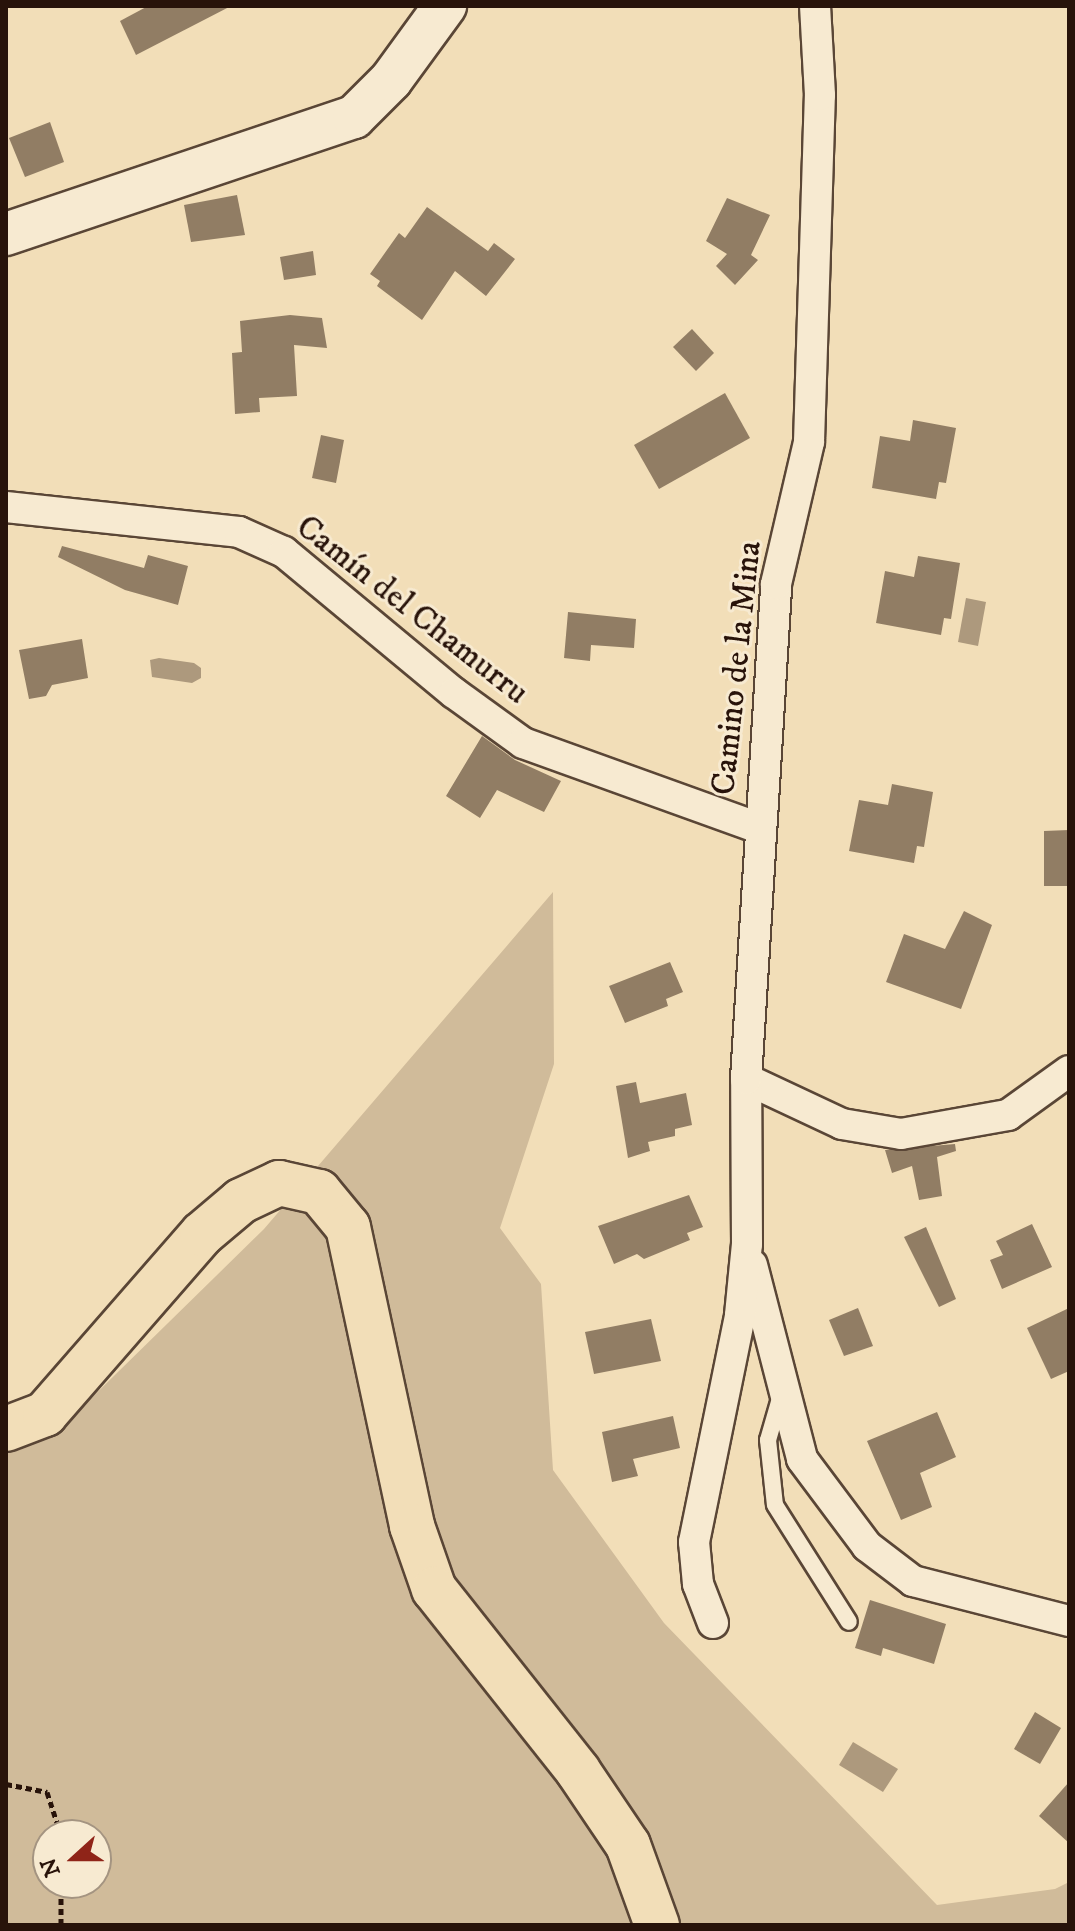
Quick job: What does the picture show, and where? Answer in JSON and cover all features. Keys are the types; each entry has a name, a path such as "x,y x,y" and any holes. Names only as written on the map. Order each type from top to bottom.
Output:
{"highway":[{"path":"6,1429 45,1414 202,1234 241,1201 279,1183 319,1192 348,1227 412,1526 434,1589 578,1771 628,1845 657,1925"}],"street":[{"path":"6,234 354,117 391,80 445,6"},
{"name":"Camino de la Mina","path":"747,1244 746,1079 776,584 809,442 820,95 815,6"},
{"name":"Camín del Chamurru","path":"6,507 239,532 284,552 454,693 523,743 759,828"},
{"path":"746,1079 842,1124 901,1134 1008,1115 1069,1071"},
{"path":"747,1244 802,1459 867,1546 913,1581 1069,1621"},
{"path":"713,1623 698,1584 694,1542 740,1315 747,1244"}],"lane":[{"path":"784,1386 768,1440 775,1505 849,1622"}],"path":[{"path":"6,1784 47,1792 56,1819"},
{"path":"61,1899 61,1925"}],"shaded area":[{"path":"966,598 986,602 978,646 958,642"},
{"path":"159,658 194,663 201,668 201,678 192,683 152,677 150,660"},
{"path":"553,892 554,1064 500,1228 541,1284 553,1470 664,1623 937,1905 1055,1889 1069,1882 1069,1925 6,1925 6,1452 20,1450 71,1418 264,1229"},
{"path":"853,1742 898,1769 883,1792 839,1765"}],"building":[{"path":"148,6 231,6 136,55 120,21"},
{"path":"50,122 64,162 25,177 9,138"},
{"path":"237,195 245,235 191,242 184,205"},
{"path":"727,198 770,215 751,255 758,260 735,285 716,266 727,254 706,241"},
{"path":"427,207 488,251 494,243 515,259 486,296 455,271 422,320 377,286 380,281 370,274 399,233 405,238"},
{"path":"313,251 316,275 284,280 280,257"},
{"path":"290,315 322,318 327,348 294,345 297,396 259,398 260,412 235,414 232,353 242,352 240,321"},
{"path":"692,329 714,353 696,371 673,347"},
{"path":"725,393 750,438 659,489 634,445"},
{"path":"913,420 956,428 946,483 939,482 936,499 872,488 880,436 910,441"},
{"path":"321,435 344,440 336,483 312,478"},
{"path":"62,546 144,568 148,555 188,566 178,605 125,590 58,557"},
{"path":"918,556 960,563 951,619 944,618 941,635 876,623 885,571 914,577"},
{"path":"568,612 636,619 634,648 591,645 590,661 564,658"},
{"path":"82,639 88,678 52,685 46,696 29,699 19,650"},
{"path":"482,736 515,760 561,781 544,812 497,790 480,818 446,796"},
{"path":"892,784 933,792 924,847 917,846 914,863 849,851 859,800 888,805"},
{"path":"1069,830 1069,886 1044,886 1044,831"},
{"path":"964,911 992,925 961,1009 886,982 904,934 945,949"},
{"path":"670,962 683,992 666,999 668,1006 625,1023 609,986"},
{"path":"636,1082 640,1103 686,1093 692,1125 675,1129 675,1136 648,1142 650,1151 628,1158 616,1086"},
{"path":"955,1144 956,1151 937,1157 942,1196 919,1200 912,1166 892,1173 885,1150"},
{"path":"689,1195 703,1227 687,1233 690,1240 644,1259 637,1254 614,1264 598,1226"},
{"path":"1032,1224 1052,1267 1002,1289 990,1260 1003,1255 996,1241"},
{"path":"926,1227 956,1299 939,1307 904,1237"},
{"path":"858,1308 873,1346 844,1356 829,1320"},
{"path":"1069,1308 1069,1371 1051,1379 1027,1328"},
{"path":"651,1319 661,1361 594,1374 585,1332"},
{"path":"937,1412 956,1457 920,1473 932,1507 901,1520 867,1441"},
{"path":"673,1416 680,1448 633,1459 638,1476 612,1482 602,1432"},
{"path":"870,1600 946,1624 934,1664 883,1648 881,1656 855,1648"},
{"path":"1035,1712 1061,1728 1040,1764 1014,1749"},
{"path":"1069,1782 1069,1843 1039,1816"}]}
